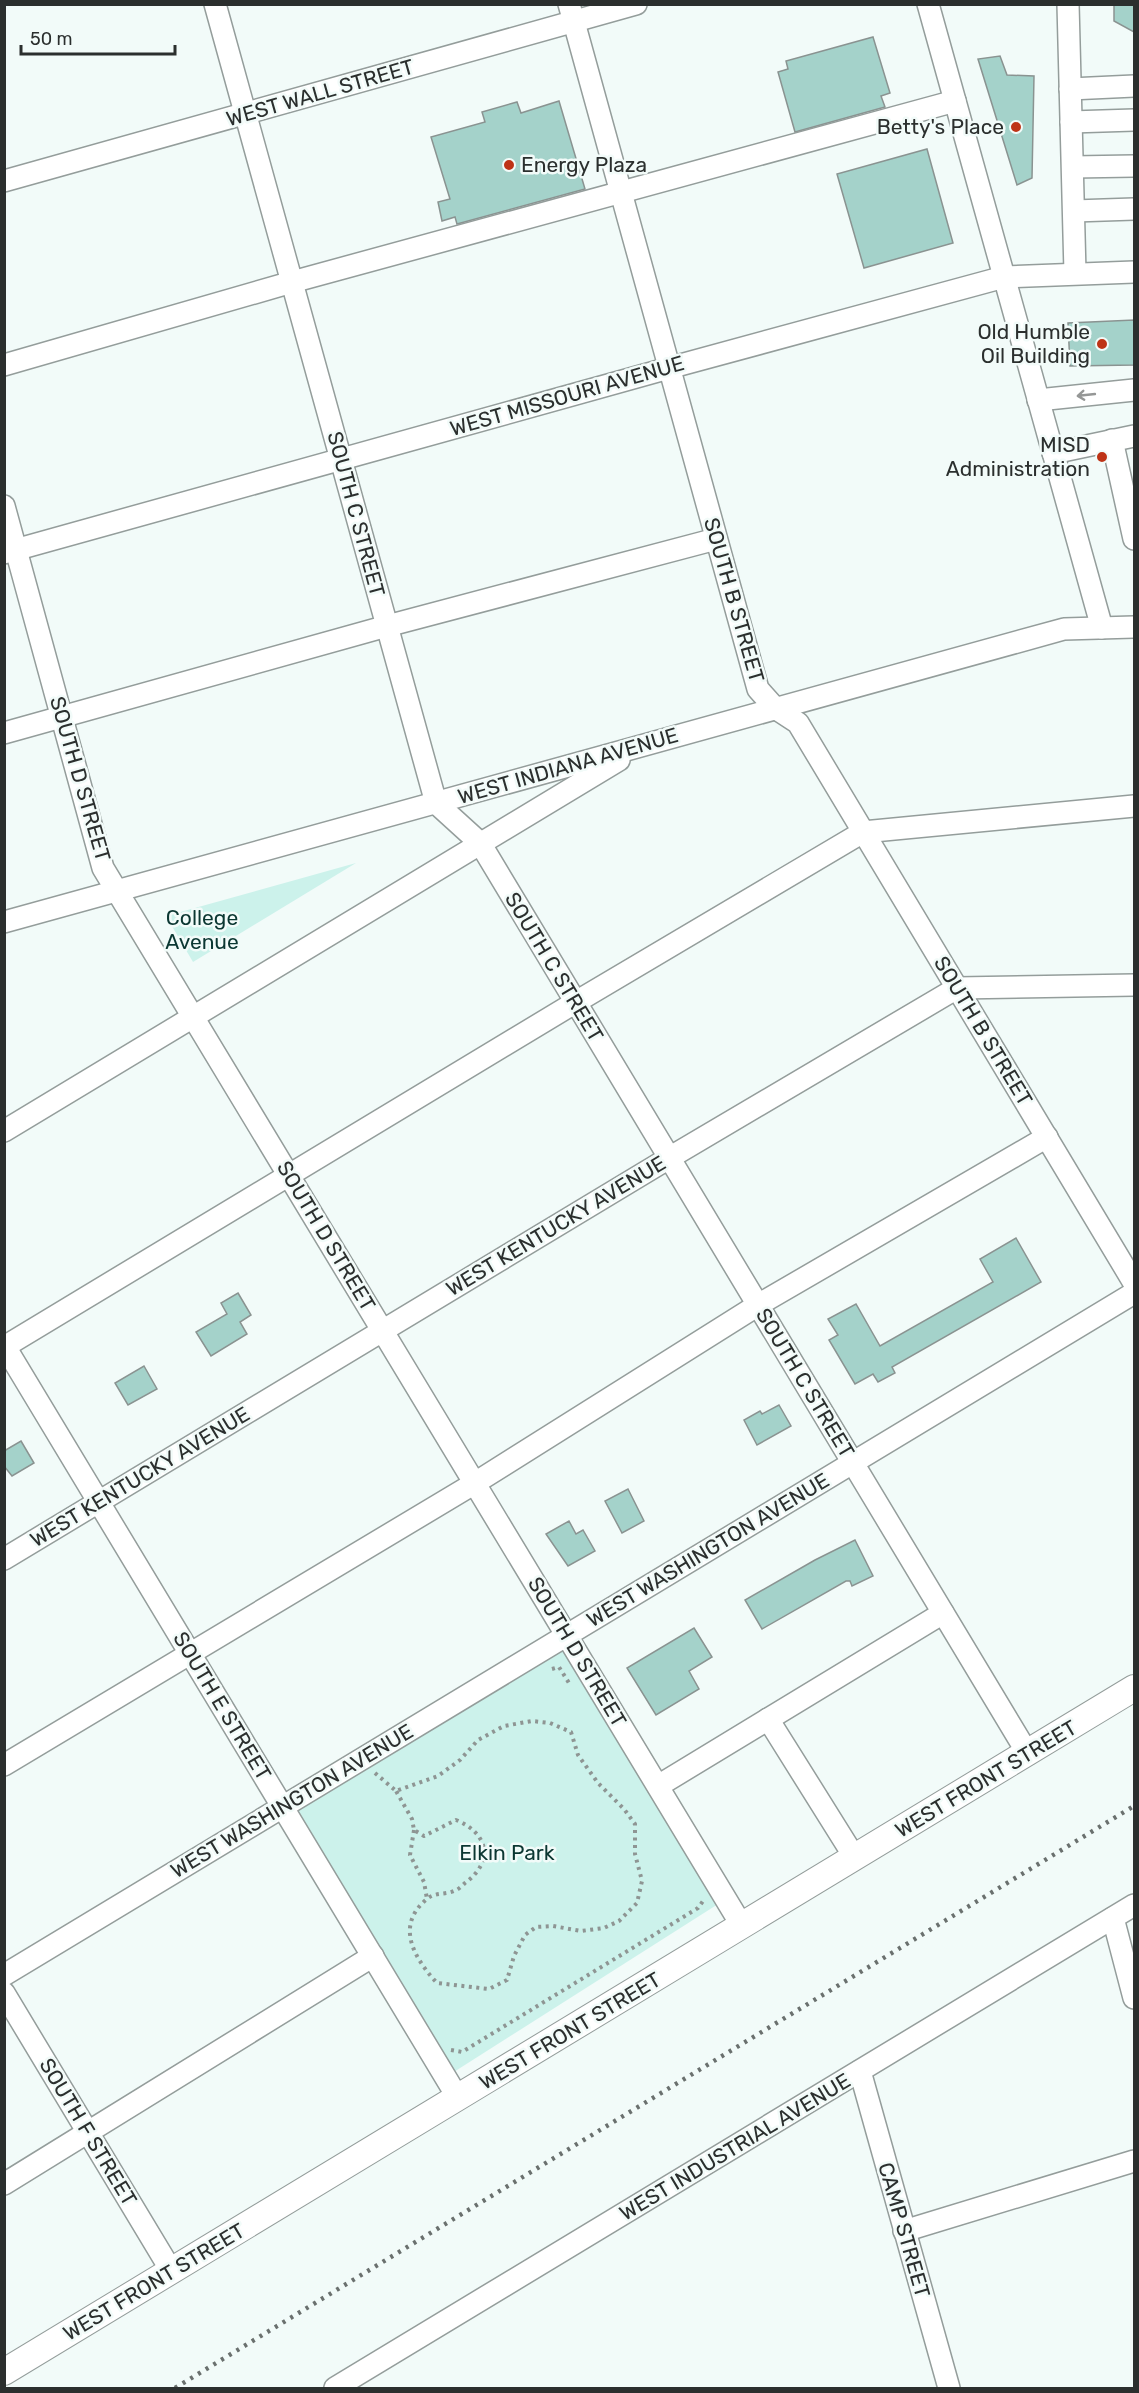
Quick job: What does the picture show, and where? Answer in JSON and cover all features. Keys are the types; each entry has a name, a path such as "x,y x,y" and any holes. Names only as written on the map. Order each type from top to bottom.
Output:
{"main road":[{"name":"WEST FRONT STREET","path":"4,2372 1134,1688"}],"street":[{"name":"SOUTH C STREET","path":"215,4 436,803 480,843 1028,1754"},
{"name":"WEST WALL STREET","path":"4,181 245,114 571,13 636,4"},
{"path":"928,4 1102,628"},
{"path":"1068,4 1075,273"},
{"name":"SOUTH B STREET","path":"571,13 758,689 775,708 798,723 1134,1283"},
{"path":"1071,88 1134,86"},
{"path":"4,365 292,282 955,102"},
{"path":"1071,122 1134,120"},
{"path":"1072,167 1134,166"},
{"path":"1074,211 1134,209"},
{"name":"WEST MISSOURI AVENUE","path":"11,552 1004,277 1134,272"},
{"path":"1038,400 1134,390"},
{"path":"1053,453 1134,436"},
{"path":"1112,440 1134,539"},
{"name":"SOUTH D STREET","path":"4,506 11,552 62,717 103,867 119,890 742,1926"},
{"path":"4,733 387,626 716,539"},
{"name":"WEST INDIANA AVENUE","path":"4,922 1064,629 1134,627"},
{"path":"4,1131 642,745"},
{"path":"5,1346 863,832 1134,806"},
{"name":"WEST KENTUCKY AVENUE","path":"4,1559 669,1158 957,988 1134,984"},
{"path":"4,1764 475,1483 758,1305 1047,1137"},
{"name":"WEST WASHINGTON AVENUE","path":"4,1975 283,1807 370,1766 567,1635 1134,1293"},
{"name":"SOUTH E STREET","path":"5,1346 458,2098"},
{"path":"658,1786 943,1613"},
{"path":"768,1719 855,1858"},
{"name":"WEST INDUSTRIAL AVENUE","path":"335,2388 1134,1905"},
{"path":"1113,1918 1134,1998"},
{"path":"4,2184 373,1956"},
{"name":"SOUTH F STREET","path":"4,1993 172,2272"},
{"name":"CAMP STREET","path":"860,2071 949,2388"},
{"path":"904,2231 1134,2161"}],"path":[{"path":"547,1670 559,1667 572,1688"},
{"path":"396,1791 438,1776 460,1760 478,1740 504,1726 532,1721 550,1723 571,1732 578,1755 598,1783 624,1809 635,1824 635,1854 642,1881 637,1904 619,1921 604,1928 581,1931 553,1926 536,1927 525,1935 514,1956 507,1980 489,1989 437,1983 420,1965 409,1939 415,1914 427,1899 436,1894 454,1892 479,1870 484,1855 482,1839 473,1829 456,1820 424,1836 414,1830"},
{"path":"370,1766 386,1768"},
{"path":"366,1780 370,1766"},
{"path":"370,1766 396,1791 412,1818 414,1830 410,1855 424,1882 427,1899"},
{"path":"449,2049 462,2052 698,1908 703,1902 697,1892"}],"green space":[{"name":"College Avenue","path":"356,863 193,962 166,916"},
{"name":"Elkin Park","path":"567,1635 726,1899 446,2077 283,1807"}],"building":[{"path":"1114,4 1134,4 1134,32 1114,21"},
{"path":"873,37 890,93 881,96 885,107 795,132 778,72 788,69 786,61"},
{"name":"Betty's Place","path":"1000,56 1007,75 1034,76 1032,178 1017,185 978,59"},
{"name":"Energy Plaza","path":"559,101 585,189 457,224 455,217 442,221 438,202 450,199 431,137 485,122 482,112 517,102 521,113"},
{"path":"927,149 953,243 864,268 837,174"},
{"name":"Old Humble Oil Building","path":"1134,320 1134,365 1070,366 1068,323"},
{"path":"1016,1238 1041,1282 892,1367 895,1373 878,1382 873,1374 855,1384 829,1340 838,1335 828,1319 856,1304 880,1346 993,1282 980,1259"},
{"path":"238,1293 251,1315 240,1322 247,1334 211,1356 196,1332 227,1314 221,1303"},
{"path":"144,1366 157,1389 128,1405 115,1383"},
{"path":"779,1405 791,1426 757,1445 744,1420 760,1411 762,1414"},
{"path":"21,1441 34,1463 12,1476 4,1466 4,1451"},
{"path":"628,1489 644,1521 622,1533 605,1501"},
{"path":"569,1521 576,1534 583,1530 595,1551 568,1566 546,1534"},
{"path":"855,1540 873,1576 852,1586 850,1581 846,1581 762,1629 745,1600"},
{"path":"694,1628 712,1657 689,1671 699,1689 656,1715 627,1668"}],"railway":[{"path":"175,2388 1134,1806"}],"place":[{"name":"Betty's Place","path":"1016,127"},
{"name":"Energy Plaza","path":"509,165"},
{"name":"Old Humble Oil Building","path":"1102,344"},
{"name":"MISD Administration","path":"1102,457"}]}
